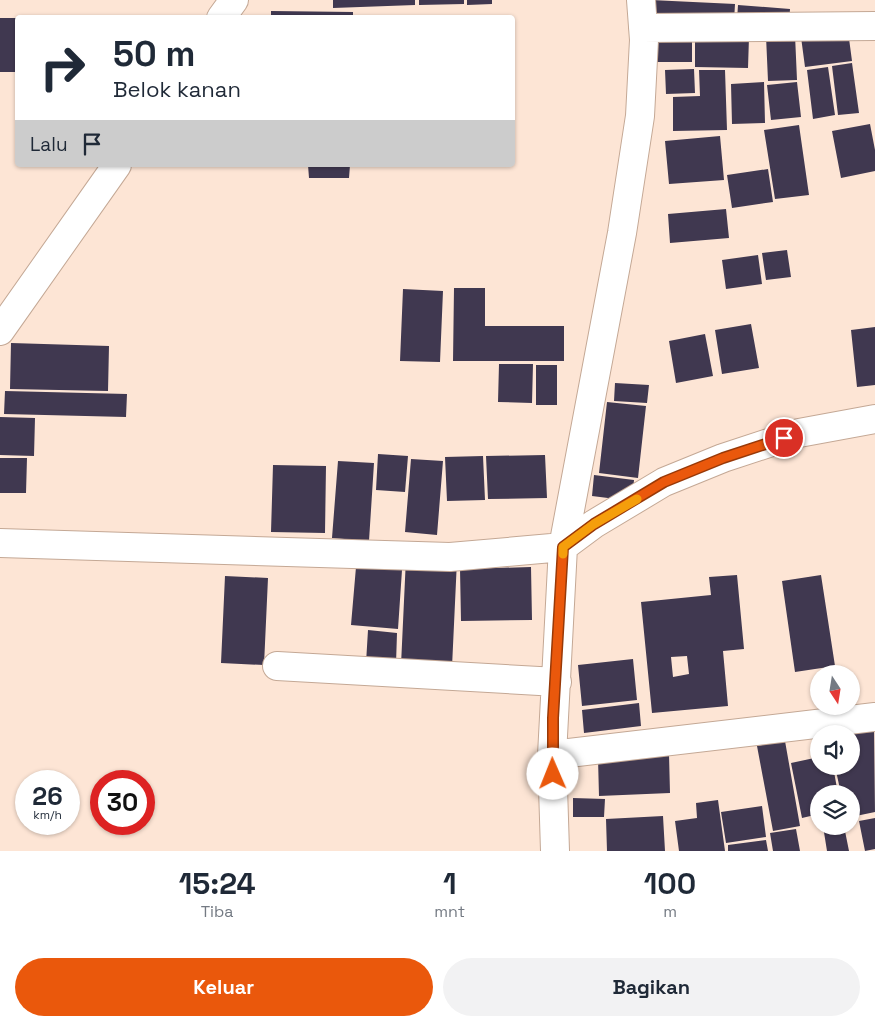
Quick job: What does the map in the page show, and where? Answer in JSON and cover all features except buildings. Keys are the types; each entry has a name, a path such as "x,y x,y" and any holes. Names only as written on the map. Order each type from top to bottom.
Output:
{"street":[{"path":"224,15 234,0"},
{"path":"555,851 552,755 563,547 622,233 640,116 643,28 641,0"},
{"path":"643,28 875,26"},
{"path":"0,331 116,167"},
{"path":"0,543 450,557 563,547 594,524 664,482 723,458 799,433 875,418"},
{"path":"276,666 557,682"},
{"path":"552,755 875,718"}],"slow traffic":[{"path":"563,554 563,547 594,524 637,499"}],"route":[{"path":"553,774 553,718 557,682 563,547 594,524 664,482 723,458 784,438"}]}
